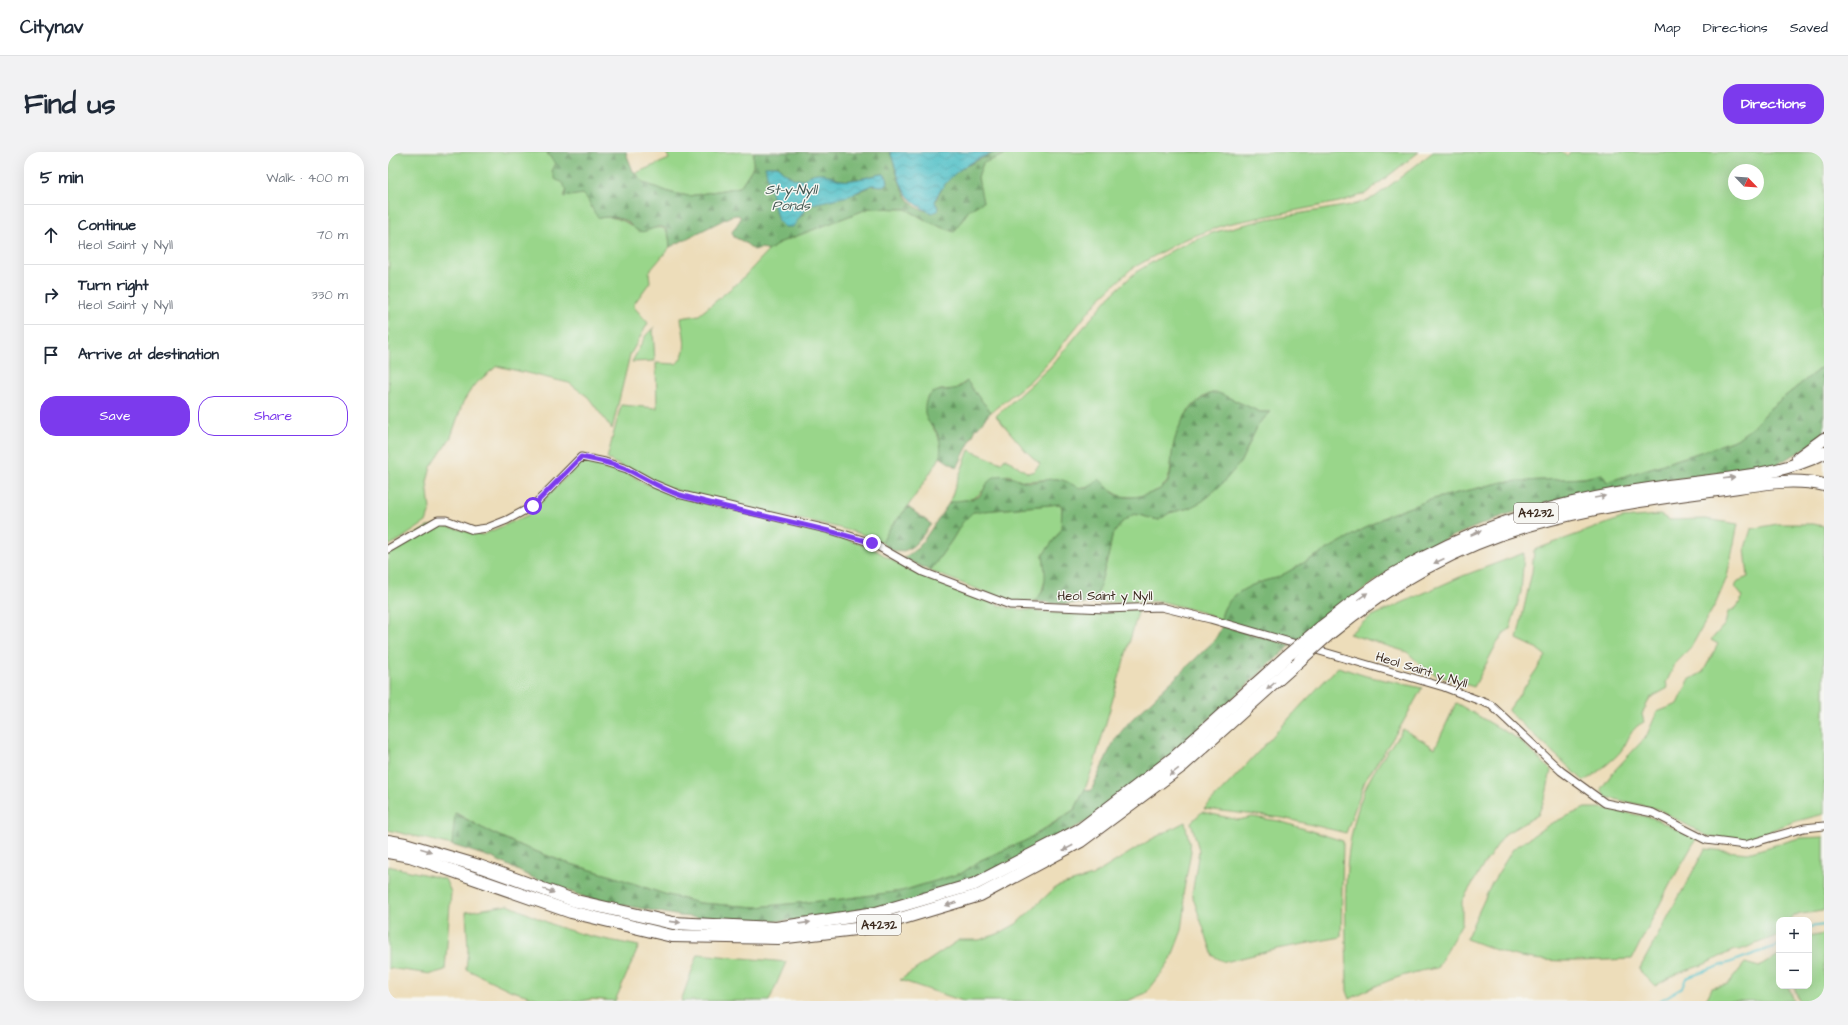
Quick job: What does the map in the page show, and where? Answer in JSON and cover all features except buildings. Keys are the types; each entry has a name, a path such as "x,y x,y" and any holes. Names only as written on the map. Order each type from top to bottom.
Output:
{"highway":[{"path":"1778,470 1804,454 1824,439"},
{"name":"A4232","path":"388,852 410,856 571,912 672,936 778,938 873,927 980,895 1082,841 1182,766 1300,660 1324,631 1392,575 1453,542 1494,525 1567,503 1597,497 1754,475 1792,467 1824,453"},
{"name":"A4232","path":"388,841 405,844 479,866 576,901 673,923 776,928 876,913 974,884 1081,829 1175,757 1287,656 1421,570 1475,544 1528,525 1581,512 1633,502 1793,482 1809,482 1824,485"},
{"path":"1633,502 1670,501 1793,489 1812,490 1824,493"}],"street":[{"name":"Heol Saint y Nyll","path":"388,549 438,520 446,520 473,530 487,528 507,520 533,506 581,457 603,461 627,469 654,484 678,494 831,530 872,543 923,572 1010,605 1106,609 1161,607 1444,687 1491,705 1562,771 1605,803 1653,813 1706,840 1745,846 1804,828 1824,826"}],"green space":[{"path":"389,152 547,152 556,163 554,168 567,190 564,196 583,194 590,202 599,218 615,218 629,224 638,231 656,228 664,229 669,238 670,247 649,272 650,282 634,304 634,307 648,323 630,355 612,429 588,397 569,383 497,366 474,385 463,402 451,437 431,467 427,482 430,510 426,522 388,546"},
{"path":"547,152 627,152 626,153 633,171 644,183 672,193 689,196 740,187 753,167 754,152 890,152 905,193 910,201 916,206 926,210 939,208 935,202 951,175 995,152 1012,152 983,163 978,178 983,202 969,210 954,232 929,222 906,209 870,208 781,242 768,251 762,248 754,250 744,242 734,237 732,232 740,220 740,216 737,215 731,216 670,247 669,236 666,230 662,227 643,232 636,230 629,223 619,218 599,218 583,194 564,197 567,190 562,183 555,179 552,171 556,163","holes":["766,166 777,166 789,176 800,180 816,175 828,176 839,180 851,180 884,174 888,182 882,186 872,185 859,192 812,204 806,208 802,216 776,214"]},
{"path":"666,152 754,152 753,167 740,187 689,196 672,193 644,183 636,173 669,159"},
{"path":"1012,152 1419,152 1365,194 1339,202 1227,224 1183,240 1131,269 1098,300 1050,360 1031,380 991,412 967,381 955,389 940,390 927,398 925,407 926,415 940,441 940,457 917,494 890,529 882,543 868,536 820,523 753,511 661,486 607,459 621,405 657,408 656,363 676,364 683,354 684,336 681,318 699,315 741,280 768,251 781,242 870,208 906,209 929,222 954,232 969,210 982,202 978,178 983,163"},
{"path":"1433,152 1561,152 1567,156 1570,152 1824,152 1824,365 1768,410 1753,427 1737,439 1607,482 1602,474 1584,478 1503,482 1433,499 1388,515 1277,578 1259,583 1241,591 1227,604 1221,621 1201,612 1160,601 1095,603 1109,553 1112,536 1122,522 1134,514 1159,520 1169,513 1189,508 1240,463 1259,423 1271,412 1260,412 1234,400 1212,393 1203,397 1189,409 1180,425 1173,448 1170,473 1167,482 1160,489 1146,495 1135,497 1120,496 1112,491 1093,485 1078,488 1058,479 1024,481 1008,475 989,481 981,493 973,498 949,503 969,450 1001,463 1005,458 1028,473 1034,471 1040,464 1026,451 996,416 1050,367 1110,296 1136,272 1176,248 1215,232 1267,219 1357,204 1375,197"},
{"path":"655,326 653,330 655,361 632,362 646,335"},
{"path":"1824,365 1824,432 1803,450 1775,465 1670,480 1576,496 1505,515 1436,543 1386,573 1295,642 1221,621 1227,604 1241,591 1259,583 1277,578 1388,515 1433,499 1503,482 1584,478 1602,474 1607,482 1737,439 1753,427 1768,410"},
{"path":"967,381 991,412 976,429 957,468 940,457 941,448 939,439 936,431 926,418 925,407 926,400 933,393 956,389"},
{"path":"1212,393 1219,393 1260,412 1271,412 1259,423 1240,463 1222,484 1203,501 1189,508 1169,513 1159,520 1134,514 1122,522 1112,536 1109,553 1095,603 1058,604 1034,601 1039,597 1044,586 1045,574 1043,555 1061,530 1062,508 1060,504 973,512 962,523 930,571 904,558 919,547 949,503 979,497 989,481 994,477 1004,476 1030,482 1058,479 1083,488 1093,485 1099,479 1114,493 1125,497 1146,495 1159,489 1168,482 1169,479 1172,454 1179,427 1189,411 1203,398"},
{"path":"583,460 625,471 642,482 683,498 828,533 872,548 907,569 1007,608 1067,614 1139,609 1094,764 1085,789 1075,809 1027,840 981,860 962,873 902,891 843,899 756,907 699,903 664,894 615,877 564,862 519,845 482,828 456,813 452,845 388,830 388,551 427,527 438,524 482,535 528,515"},
{"path":"1060,504 1062,508 1061,530 1043,555 1046,577 1040,597 1034,601 1011,602 930,571 962,523 973,512"},
{"path":"908,507 931,524 916,543 910,548 904,551 890,549 882,543 889,529"},
{"path":"1660,515 1670,520 1705,519 1738,524 1727,577 1716,603 1690,649 1675,664 1666,683 1668,688 1650,698 1642,714 1644,722 1635,728 1618,754 1604,767 1584,781 1508,711 1546,656 1536,648 1517,639 1532,572 1534,550 1622,518"},
{"path":"1777,524 1812,524 1824,526 1824,814 1793,822 1744,841 1707,836 1658,809 1606,797 1601,789 1613,772 1646,737 1657,712 1678,704 1689,680 1703,672 1718,644 1711,640 1725,624 1728,612 1736,608 1743,597 1735,587 1738,581 1748,577 1745,548 1751,529"},
{"path":"1524,553 1521,592 1510,629 1504,633 1496,645 1474,687 1436,675 1422,666 1407,652 1349,634 1370,617 1460,577"},
{"path":"1222,626 1291,645 1113,807 971,884 875,912 809,920 747,922 680,916 587,898 531,877 493,858 452,845 455,813 482,828 519,845 564,862 615,877 664,894 699,903 756,907 843,899 902,891 962,873 981,860 1027,840 1075,809 1085,789 1091,791 1116,738 1130,721 1215,640"},
{"path":"1338,667 1366,676 1422,688 1402,724 1365,781 1346,833 1283,818 1204,809 1304,702"},
{"path":"1456,703 1518,739 1551,770 1546,795 1538,815 1505,834 1483,866 1462,901 1462,923 1437,968 1392,979 1350,999 1347,991 1346,888 1347,863 1356,814 1368,782 1377,766 1403,729 1435,748"},
{"path":"1585,808 1602,808 1653,818 1696,839 1669,886 1632,959 1576,961 1535,959 1507,954 1466,939 1492,883 1513,849 1550,824"},
{"path":"1202,812 1239,820 1252,817 1279,821 1343,841 1341,937 1282,948 1225,962 1213,956 1192,895 1199,850 1191,822"},
{"path":"1185,822 1191,851 1183,895 1185,908 1182,930 1171,959 1146,993 1127,1001 963,1001 900,980 959,940 979,940 998,934 1016,924 1056,887 1092,876 1150,840"},
{"path":"1824,837 1824,911 1794,915 1792,917 1776,917 1776,936 1740,950 1734,950 1705,964 1674,975 1655,986 1639,970 1705,849 1748,853 1799,838"},
{"path":"388,866 445,879 451,892 445,970 431,974 388,968"},
{"path":"508,905 558,927 589,936 639,946 615,1001 591,999 582,1001 544,1001 510,990 466,969 468,950 466,912"},
{"path":"1824,934 1824,1001 1799,1001 1795,989 1812,989 1812,936"},
{"path":"698,954 786,962 769,1001 681,1001"},
{"path":"1776,957 1776,989 1789,989 1794,1001 1702,1001 1707,998 1712,988 1728,984 1745,963 1759,967"}],"water":[{"path":"890,152 995,152 968,164 954,174 936,198 935,202 939,209 938,211 932,213 921,208 908,196 900,181"},
{"name":"St-y-Nyll Ponds","path":"765,166 777,166 789,176 800,180 816,173 845,180 856,180 884,174 888,183 882,186 872,185 849,196 812,204 806,208 793,227 785,227 778,221"}],"waterway":[{"path":"1812,927 1824,925"},
{"path":"1659,1001 1682,988 1686,978 1776,946"}],"route":[{"path":"533,506 581,457 605,462 627,469 654,484 678,494 831,530 872,543"}]}
